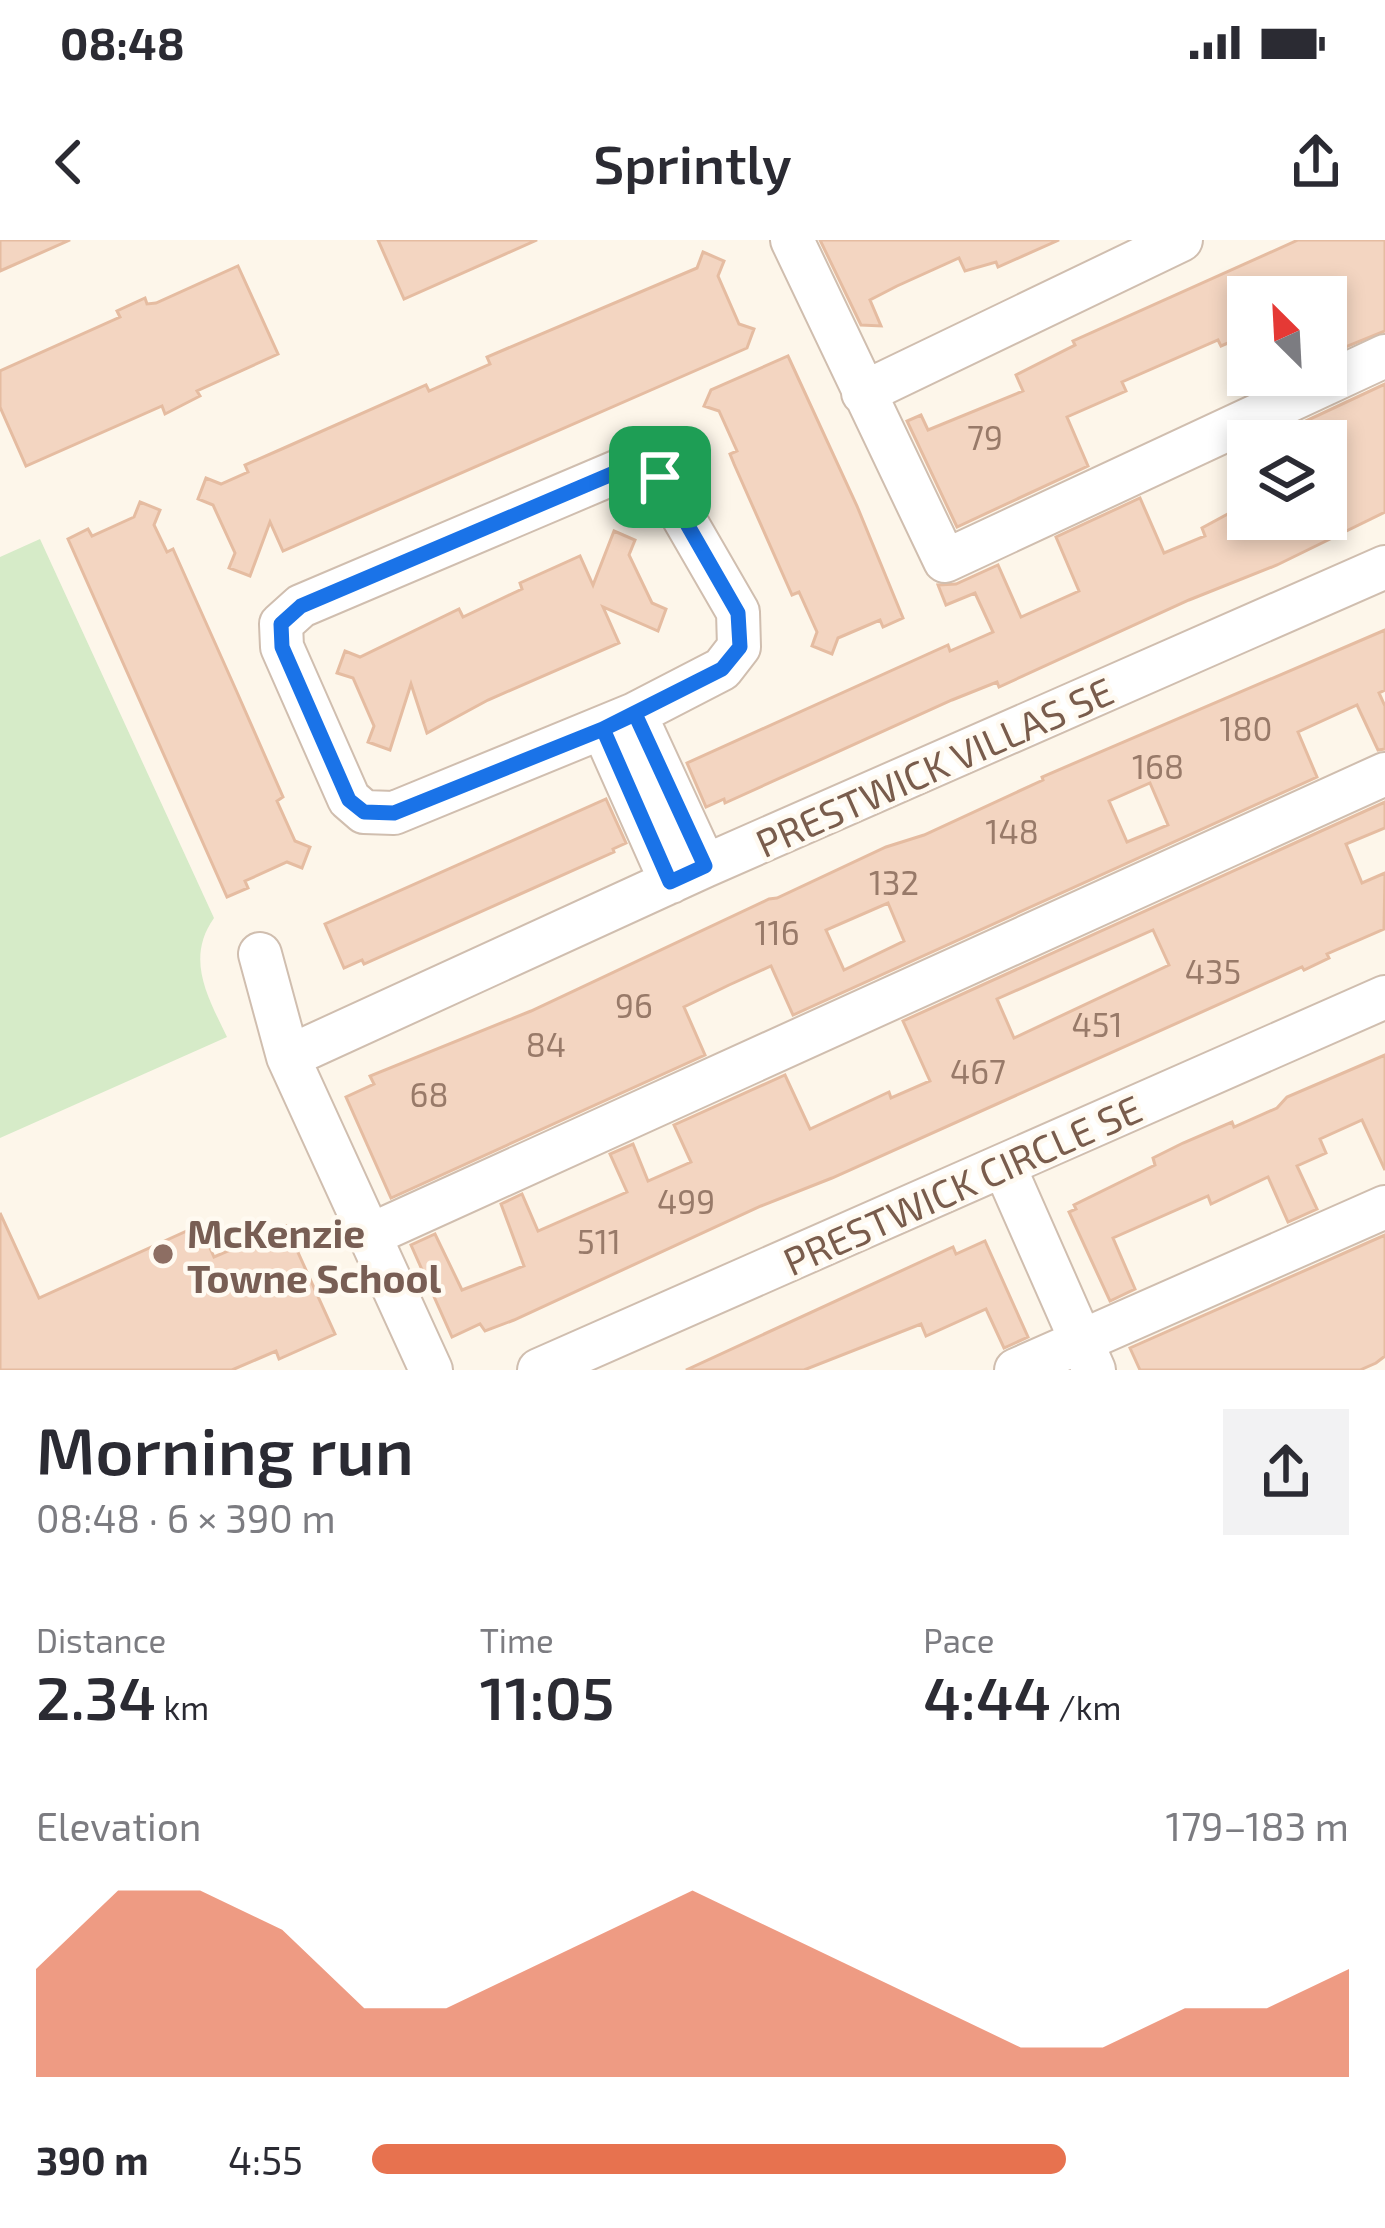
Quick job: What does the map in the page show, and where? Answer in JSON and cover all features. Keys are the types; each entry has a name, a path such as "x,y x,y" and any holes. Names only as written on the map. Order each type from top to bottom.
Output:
{"street":[{"path":"792,240 945,561 1385,356"},
{"path":"863,392 1181,240"},
{"path":"633,465 660,477 738,613 740,647 722,669 619,722 394,813 364,812 349,800 282,647 281,624 301,606 633,465"},
{"name":"PRESTWICK VILLAS SE","path":"288,1057 688,874 1385,568"},
{"path":"619,722 688,874"},
{"path":"368,1236 1385,774"},
{"path":"260,954 288,1057 431,1370"},
{"name":"PRESTWICK CIRCLE SE","path":"539,1370 1385,997"},
{"path":"1004,1166 1087,1355"},
{"path":"1016,1370 1087,1355 1385,1207"}],"green space":[{"path":"40,539 214,918 205,933 200,963 207,993 227,1037 0,1138 0,557"}],"building":[{"path":"0,240 70,240 0,271"},
{"path":"378,240 537,240 404,299"},
{"path":"820,240 1059,240 998,267 996,262 965,271 959,258 897,286 870,300 881,326 861,325"},
{"path":"1298,240 1385,240 1385,331 1347,346 1347,276 1227,276 1227,343 1221,346 1218,340 1122,382 1126,391 1067,417 1088,466 957,527 907,421 921,415 928,430 1023,391 1016,375 1075,345 1073,341"},
{"path":"703,252 724,261 718,276 739,324 754,329 747,348 283,551 270,522 250,576 229,568 235,553 213,505 198,499 206,478 221,484 248,472 245,465 426,385 429,391 490,364 487,357 697,268"},
{"path":"238,266 278,354 197,391 200,396 165,414 162,406 26,466 0,407 0,371 120,317 117,311 145,298 147,304 156,303"},
{"path":"788,356 903,618 883,627 880,620 838,638 832,654 812,646 817,632 799,592 792,595 730,454 737,451 719,411 704,406 711,390"},
{"path":"1385,384 1385,512 1347,531 1347,420 1308,420"},
{"path":"1140,498 1164,553 1205,536 1202,528 1227,514 1227,540 1328,540 999,687 997,682 952,700 725,803 724,799 706,807 687,763 948,645 950,651 993,632 975,593 946,605 938,585 956,584 998,565 1021,617 1079,591 1056,537"},
{"path":"140,502 160,510 154,525 167,552 173,549 236,690 283,797 277,801 295,841 310,847 302,868 287,862 245,881 248,888 227,897 68,539 88,529 92,536 134,517"},
{"path":"614,531 635,540 629,555 652,603 666,609 658,631 603,607 619,643 488,700 427,733 411,684 390,750 368,742 374,726 353,678 337,673 345,651 360,657 459,609 463,617 522,589 520,583 580,556 593,585"},
{"path":"1385,630 1385,690 1379,693 1385,706 1385,749 1378,750 1357,705 1298,732 1317,777 793,1015 771,966 684,1007 705,1055 391,1198 346,1097 374,1084 370,1076 531,1011 769,899 924,835 1042,777","holes":["1150,783 1168,825 1127,842 1109,801","888,903 904,941 844,970 826,930"]},
{"path":"606,799 626,843 614,852 364,964 362,960 344,968 325,924"},
{"path":"1385,802 1385,828 1346,844 1362,883 1385,873 1384,929 1327,954 1329,958 1304,970 761,1206 514,1320 485,1331 480,1324 452,1337 411,1245 435,1234 462,1290 524,1266 501,1204 522,1194 538,1231 627,1192 610,1154 633,1144 648,1181 691,1162 674,1125 785,1075 810,1129 889,1092 891,1098 930,1081 903,1021","holes":["1153,930 1169,965 1014,1038 997,999"]},
{"path":"1385,1055 1385,1170 1362,1120 1320,1139 1326,1153 1297,1166 1317,1209 1288,1222 1268,1177 1211,1204 1208,1196 1113,1238 1135,1289 1110,1301 1069,1212 1076,1209 1074,1205 1155,1165 1153,1158 1183,1143 1232,1122 1234,1127 1277,1108 1287,1097"},
{"path":"0,1213 39,1298 200,1225 214,1257 286,1226 335,1334 279,1359 276,1351 232,1370 0,1370"},
{"path":"1385,1235 1385,1356 1376,1363 1360,1370 1140,1370 1130,1348"},
{"path":"985,1241 1028,1337 1004,1348 986,1309 926,1336 921,1324 804,1370 686,1370 953,1247 956,1254"}],"place":[{"name":"McKenzie Towne School","path":"163,1254"}],"route":[{"path":"660,477 633,465 301,606 281,624 282,647 349,800 364,812 394,813 603,729 635,714 705,866 670,882 603,729 722,669 740,647 738,613 660,477"}]}
